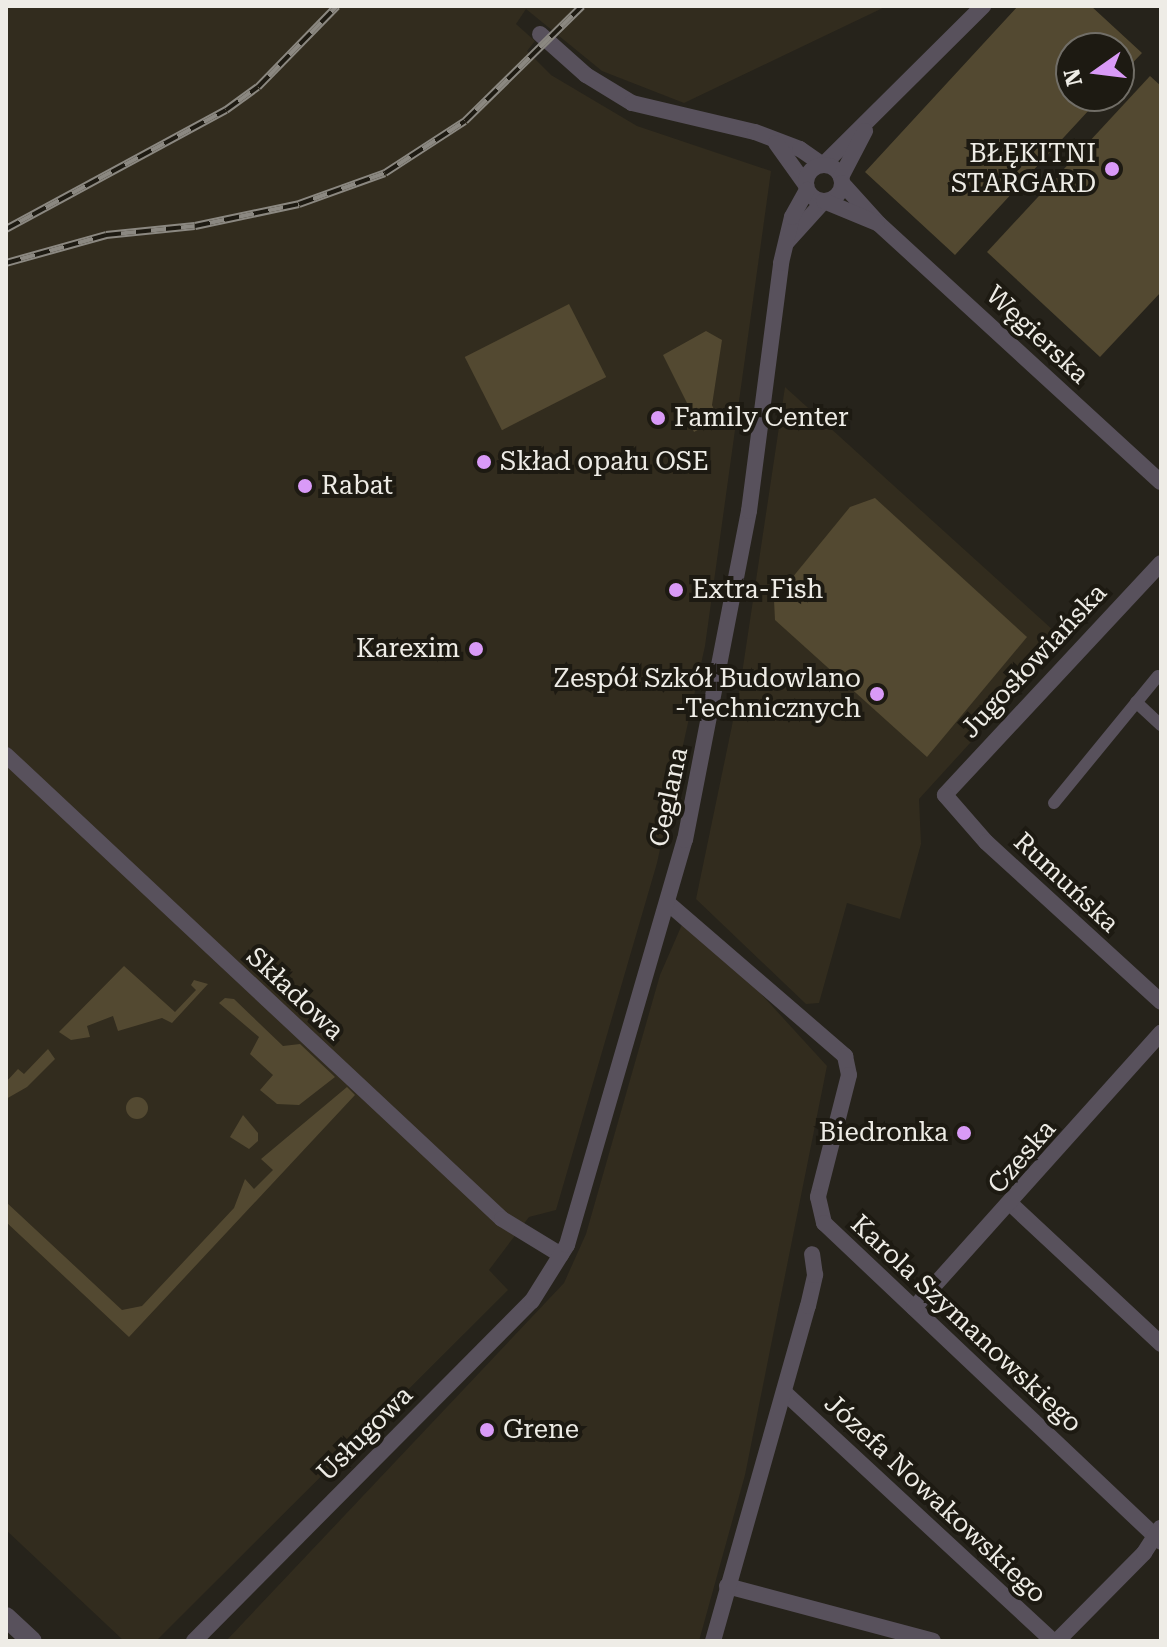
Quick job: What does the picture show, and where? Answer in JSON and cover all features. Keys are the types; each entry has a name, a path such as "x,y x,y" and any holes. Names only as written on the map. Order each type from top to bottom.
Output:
{"street":[{"path":"806,187 812,169 823,165 870,123 983,6"},
{"path":"540,34 586,75 632,103 771,139 823,165 842,180"},
{"path":"787,242 824,201 837,196 870,123"},
{"path":"771,139 806,187 824,201"},
{"name":"Węgierska","path":"842,180 879,224 1161,482"},
{"name":"Ceglana","path":"561,1255 574,1225 669,904 749,511 787,242 792,217 806,187"},
{"name":"Węgierska","path":"824,201 879,224"},
{"name":"Jugosłowiańska","path":"945,795 1161,563"},
{"path":"1054,803 1158,676"},
{"path":"1136,702 1161,725"},
{"name":"Składowa","path":"6,755 502,1219 561,1255"},
{"name":"Rumuńska","path":"945,795 986,842 1161,1002"},
{"name":"Karola Szymanowskiego","path":"669,904 845,1056 849,1075 818,1213 920,1314 1159,1535"},
{"name":"Czeska","path":"920,1314 1161,1033"},
{"path":"1012,1205 1161,1344"},
{"path":"713,1641 815,1275 812,1254"},
{"name":"Usługowa","path":"194,1641 532,1301 561,1255"},
{"name":"Józefa Nowakowskiego","path":"784,1392 1055,1641"},
{"path":"1055,1641 1159,1535"},
{"path":"727,1586 933,1641"},
{"path":"6,1617 32,1641"}],"shaded area":[{"path":"6,6 887,6 684,103 602,71 526,9 516,24 535,41 527,51 551,75 637,126 771,171 705,646 657,863 556,1210 529,1217 489,1270 508,1290 156,1641 124,1641 6,1530"},
{"path":"1018,6 1091,6 1119,32 1055,32 1055,112 1087,112 955,255 865,172"},
{"path":"1135,47 1142,53 1135,60"},
{"name":"BŁĘKITNI STARGARD","path":"1150,76 1161,86 1161,292 1100,357 987,252 1117,112 1135,112 1135,92"},
{"path":"569,304 606,377 502,430 465,357"},
{"path":"706,331 722,340 712,405 718,419 694,432 683,409 688,405 663,355"},
{"name":"Zespół Szkół Budowlano -Technicznych","path":"785,387 1064,640 919,799 921,844 900,919 847,903 819,1003 806,1004 696,899 740,687"},
{"path":"875,498 1027,637 927,757 775,620 774,600 850,507"},
{"path":"687,913 827,1066 745,1475 699,1641 226,1641 564,1283 586,1234 660,975"},
{"path":"124,966 175,1012 196,990 191,985 194,980 208,984 172,1023 162,1018 118,1031 113,1016 87,1026 90,1037 71,1040 59,1032"},
{"path":"225,998 234,999 283,1046 300,1044 335,1077 299,1105 277,1104 260,1090 273,1075 250,1054 259,1037 219,1003"},
{"path":"48,1049 55,1059 27,1087 6,1099 6,1082 18,1069 24,1074"},
{"path":"347,1087 355,1095 129,1337 6,1222 6,1202 122,1310 142,1306 234,1208 245,1179 254,1189 273,1170 261,1159"},
{"path":"137,1097 145,1100 148,1108 145,1116 137,1119 129,1116 126,1108 129,1100"},
{"path":"243,1115 258,1133 258,1141 249,1149 230,1137"}],"railway":[{"path":"6,229 226,110 258,87 337,6"},
{"path":"6,263 106,235 195,226 299,204 385,173 465,121 582,6"}],"place":[{"name":"BŁĘKITNI STARGARD","path":"1112,169"},
{"name":"Family Center","path":"658,418"},
{"name":"Skład opału OSE","path":"484,462"},
{"name":"Rabat","path":"305,486"},
{"name":"Extra-Fish","path":"676,590"},
{"name":"Karexim","path":"476,649"},
{"name":"Zespół Szkół Budowlano -Technicznych","path":"877,694"},
{"name":"Biedronka","path":"964,1133"},
{"name":"Grene","path":"487,1430"}]}
